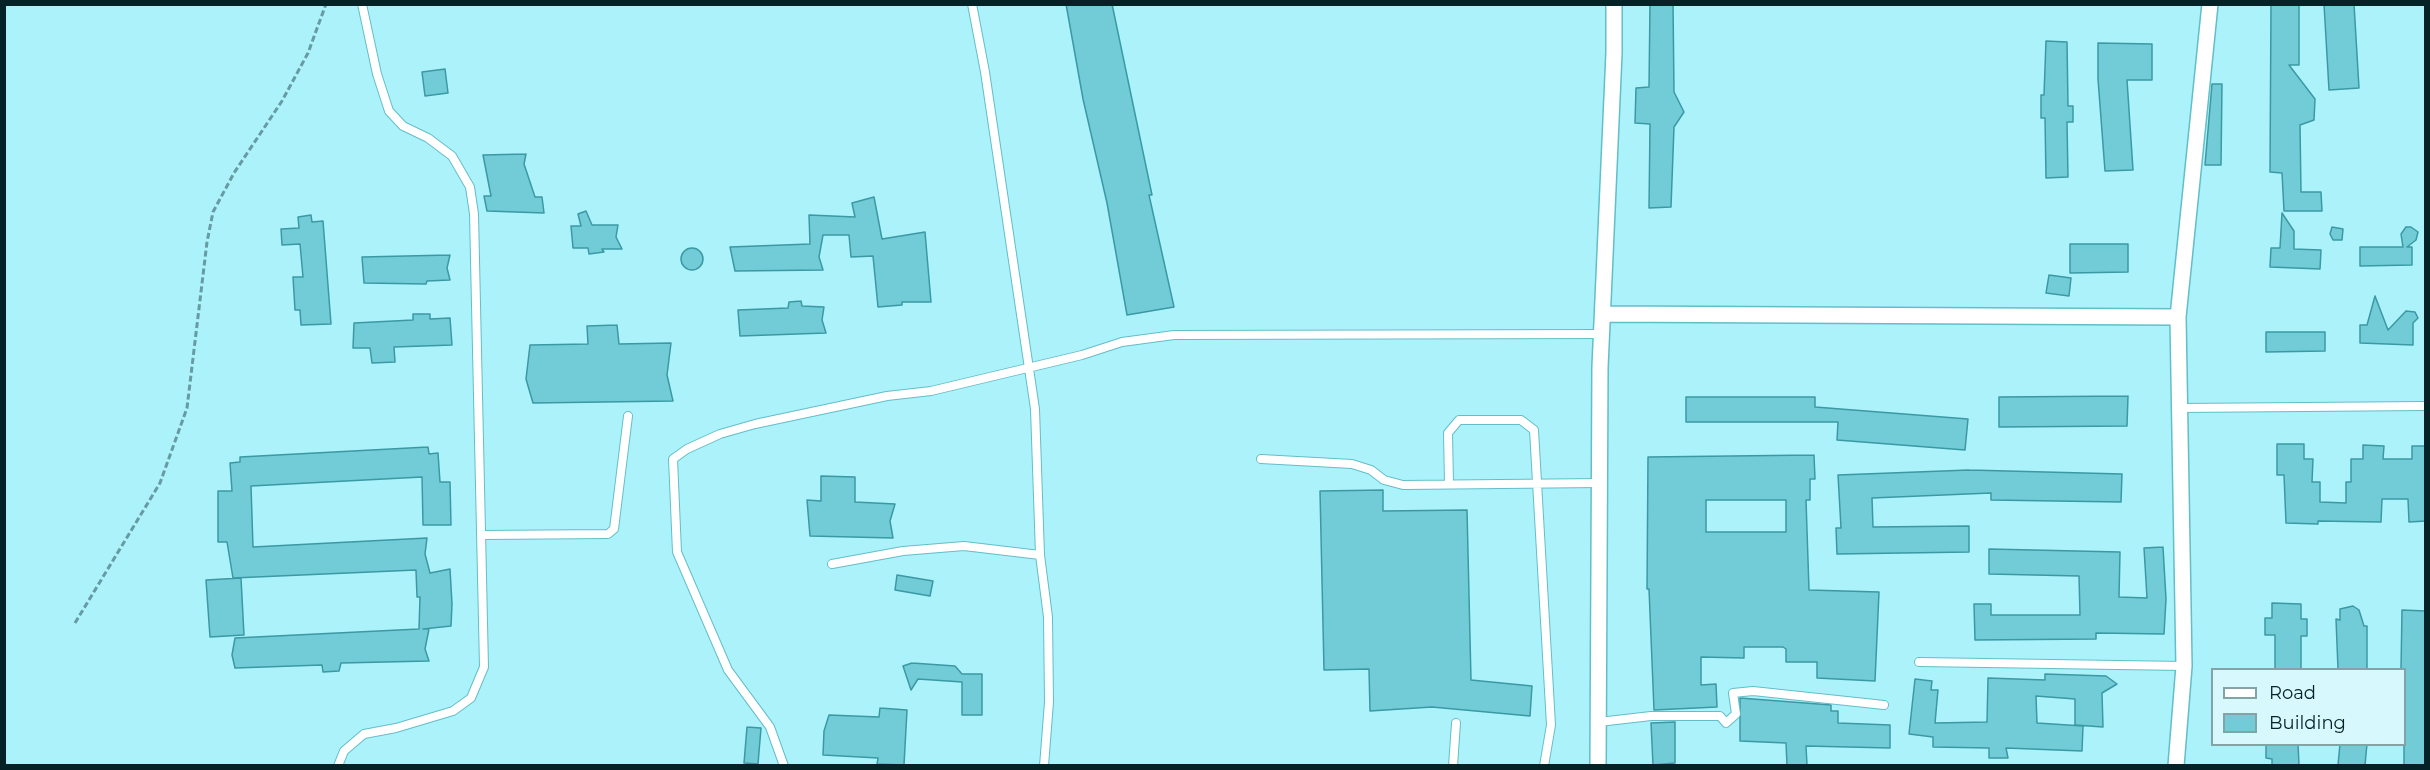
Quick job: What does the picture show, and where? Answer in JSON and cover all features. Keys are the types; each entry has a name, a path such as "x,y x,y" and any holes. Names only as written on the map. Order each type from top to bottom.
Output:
{"street":[{"path":"1598,765 1602,334 1614,4"},
{"path":"2176,765 2184,666 2178,317 2210,4"},
{"path":"1604,314 2178,317"}],"lane":[{"path":"338,765 344,751 364,734 396,728 453,711 471,698 484,667 483,535 474,214 470,187 452,156 428,138 403,126 389,111 377,74 362,4"},
{"path":"972,4 987,83 1035,410 1040,555 1048,617 1050,702 1044,765"},
{"path":"784,765 770,728 728,670 677,552 673,459 687,448 720,434 755,424 887,396 931,391 1122,342 1173,335 1602,334"},
{"path":"2181,408 2426,406"},
{"path":"483,535 608,534 615,530 628,416"},
{"path":"1449,484 1448,434 1459,420 1521,420 1534,430 1551,725 1544,765"},
{"path":"1261,459 1352,464 1371,470 1384,480 1403,485 1600,483"},
{"path":"832,564 903,551 964,546 1040,555"},
{"path":"1919,662 2184,666"},
{"path":"1599,722 1650,716 1720,716 1726,723 1736,714 1733,693 1753,691 1884,705"},
{"path":"1453,765 1456,723"}],"path":[{"path":"75,623 160,483 187,408 207,242 213,212 234,173 297,72 326,4"}],"building":[{"path":"1066,4 1112,4 1152,195 1149,195 1174,307 1127,315 1107,203 1083,99"},
{"path":"1650,4 1673,4 1674,92 1684,112 1674,127 1671,207 1649,208 1650,124 1635,123 1636,88 1649,87"},
{"path":"2271,4 2299,4 2299,65 2289,65 2315,99 2314,120 2300,125 2301,192 2321,192 2322,211 2284,211 2282,173 2270,172"},
{"path":"2324,4 2354,4 2359,88 2329,90"},
{"path":"2046,41 2067,42 2068,106 2073,106 2073,122 2067,122 2068,177 2046,178 2045,118 2041,118 2041,95 2044,95"},
{"path":"2098,43 2152,44 2152,80 2127,80 2133,170 2105,171 2098,79"},
{"path":"445,69 448,93 425,96 422,72"},
{"path":"2212,84 2222,84 2221,165 2205,165"},
{"path":"526,154 524,164 535,197 542,197 544,213 487,211 484,196 491,196 483,155"},
{"path":"874,197 882,239 925,232 931,302 902,302 902,305 878,307 873,256 851,257 849,235 823,235 819,257 823,270 735,271 730,247 810,244 809,215 855,217 852,203"},
{"path":"586,211 592,225 618,225 616,237 622,249 602,249 604,252 589,254 588,248 573,248 571,226 581,226 578,214"},
{"path":"2282,213 2294,231 2294,249 2321,250 2320,269 2270,267 2271,248 2280,248"},
{"path":"311,215 312,222 323,221 331,324 301,325 300,310 295,310 293,277 303,277 300,244 282,245 281,229 299,228 298,217"},
{"path":"2332,227 2343,229 2342,240 2333,240 2330,234"},
{"path":"2406,227 2411,227 2418,232 2416,240 2407,247 2412,247 2412,265 2360,266 2360,247 2403,247 2401,234"},
{"path":"2070,244 2128,244 2128,272 2070,273"},
{"path":"692,248 702,255 703,259 696,269 692,270 682,263 681,259 688,249"},
{"path":"450,255 447,268 450,280 427,281 426,284 364,283 362,257"},
{"path":"2049,275 2071,278 2069,296 2046,293"},
{"path":"2375,296 2388,330 2406,311 2415,312 2418,318 2413,323 2413,345 2360,343 2360,325 2367,325"},
{"path":"801,301 802,306 824,307 822,320 826,333 740,336 738,310 788,308 789,302"},
{"path":"413,314 430,314 430,319 450,318 452,345 394,347 395,362 372,363 370,348 353,348 354,323 413,320"},
{"path":"617,325 619,344 671,343 667,375 673,401 533,403 526,379 530,345 588,344 587,326"},
{"path":"2266,332 2325,332 2325,351 2266,352"},
{"path":"2128,396 2127,426 1999,427 1999,397"},
{"path":"1686,397 1815,397 1815,407 1968,419 1965,450 1837,440 1838,422 1686,422"},
{"path":"2277,444 2304,444 2304,459 2313,459 2312,482 2320,482 2320,502 2346,503 2346,482 2351,482 2351,459 2363,459 2363,445 2384,446 2383,459 2412,459 2412,446 2426,446 2426,521 2409,522 2408,499 2382,499 2381,522 2286,523 2284,475 2277,475"},
{"path":"428,447 429,454 438,453 440,482 450,482 451,525 423,525 422,477 251,486 253,547 427,538 425,554 430,573 450,569 452,604 451,626 423,629 429,629 425,649 429,661 341,663 339,671 323,672 322,665 235,668 232,655 235,638 419,629 420,597 417,597 416,570 233,578 227,542 218,542 218,491 232,491 230,463 240,462 240,457"},
{"path":"1814,455 1815,479 1810,479 1810,500 1806,500 1809,590 1879,592 1875,681 1817,678 1817,662 1786,662 1786,649 1783,647 1744,647 1744,658 1701,657 1701,685 1716,684 1717,707 1654,710 1649,589 1647,589 1648,457","holes":["1706,500 1786,500 1786,532 1706,532"]},
{"path":"1969,470 2122,474 2121,502 1991,500 1991,493 1872,498 1873,527 1969,526 1969,552 1837,554 1836,528 1841,528 1838,475"},
{"path":"821,476 855,477 855,502 895,504 890,521 893,538 810,536 807,500 821,501"},
{"path":"1383,490 1383,511 1467,510 1471,680 1532,686 1530,716 1432,707 1370,711 1369,669 1324,670 1320,491"},
{"path":"2163,547 2166,599 2164,634 2096,633 2096,639 1975,640 1974,604 1991,604 1991,615 2080,615 2079,576 1989,574 1989,549 2120,552 2119,597 2147,598 2144,548"},
{"path":"897,575 933,581 930,596 895,590"},
{"path":"241,578 244,635 210,637 206,580"},
{"path":"2272,603 2301,604 2301,619 2307,619 2307,636 2301,636 2301,668 2275,668 2275,635 2265,635 2265,618 2272,618"},
{"path":"2353,606 2359,610 2364,626 2367,626 2367,668 2338,668 2336,619 2340,620 2340,609"},
{"path":"2402,610 2426,611 2426,765 2404,765 2406,668 2401,668"},
{"path":"912,663 955,666 962,674 982,674 982,715 962,715 962,682 918,679 911,690 903,666"},
{"path":"2045,674 2106,676 2117,684 2102,693 2103,727 2075,725 2075,699 2036,696 2037,723 2083,726 2082,751 2006,748 2008,758 1989,758 1989,748 1933,747 1933,737 1909,734 1915,679 1932,681 1931,690 1938,690 1935,723 1987,722 1988,678 2045,680"},
{"path":"1740,698 1831,705 1831,711 1838,711 1838,723 1890,725 1890,748 1806,746 1807,765 1787,765 1786,743 1740,741"},
{"path":"880,708 907,710 904,765 877,764 878,758 823,755 824,731 829,715 879,717"},
{"path":"1675,722 1675,763 1653,765 1651,723"},
{"path":"747,727 761,728 758,764 744,763"},
{"path":"2266,746 2298,746 2299,765 2272,765 2272,759 2266,758"},
{"path":"2340,746 2367,746 2365,765 2338,765"}]}
